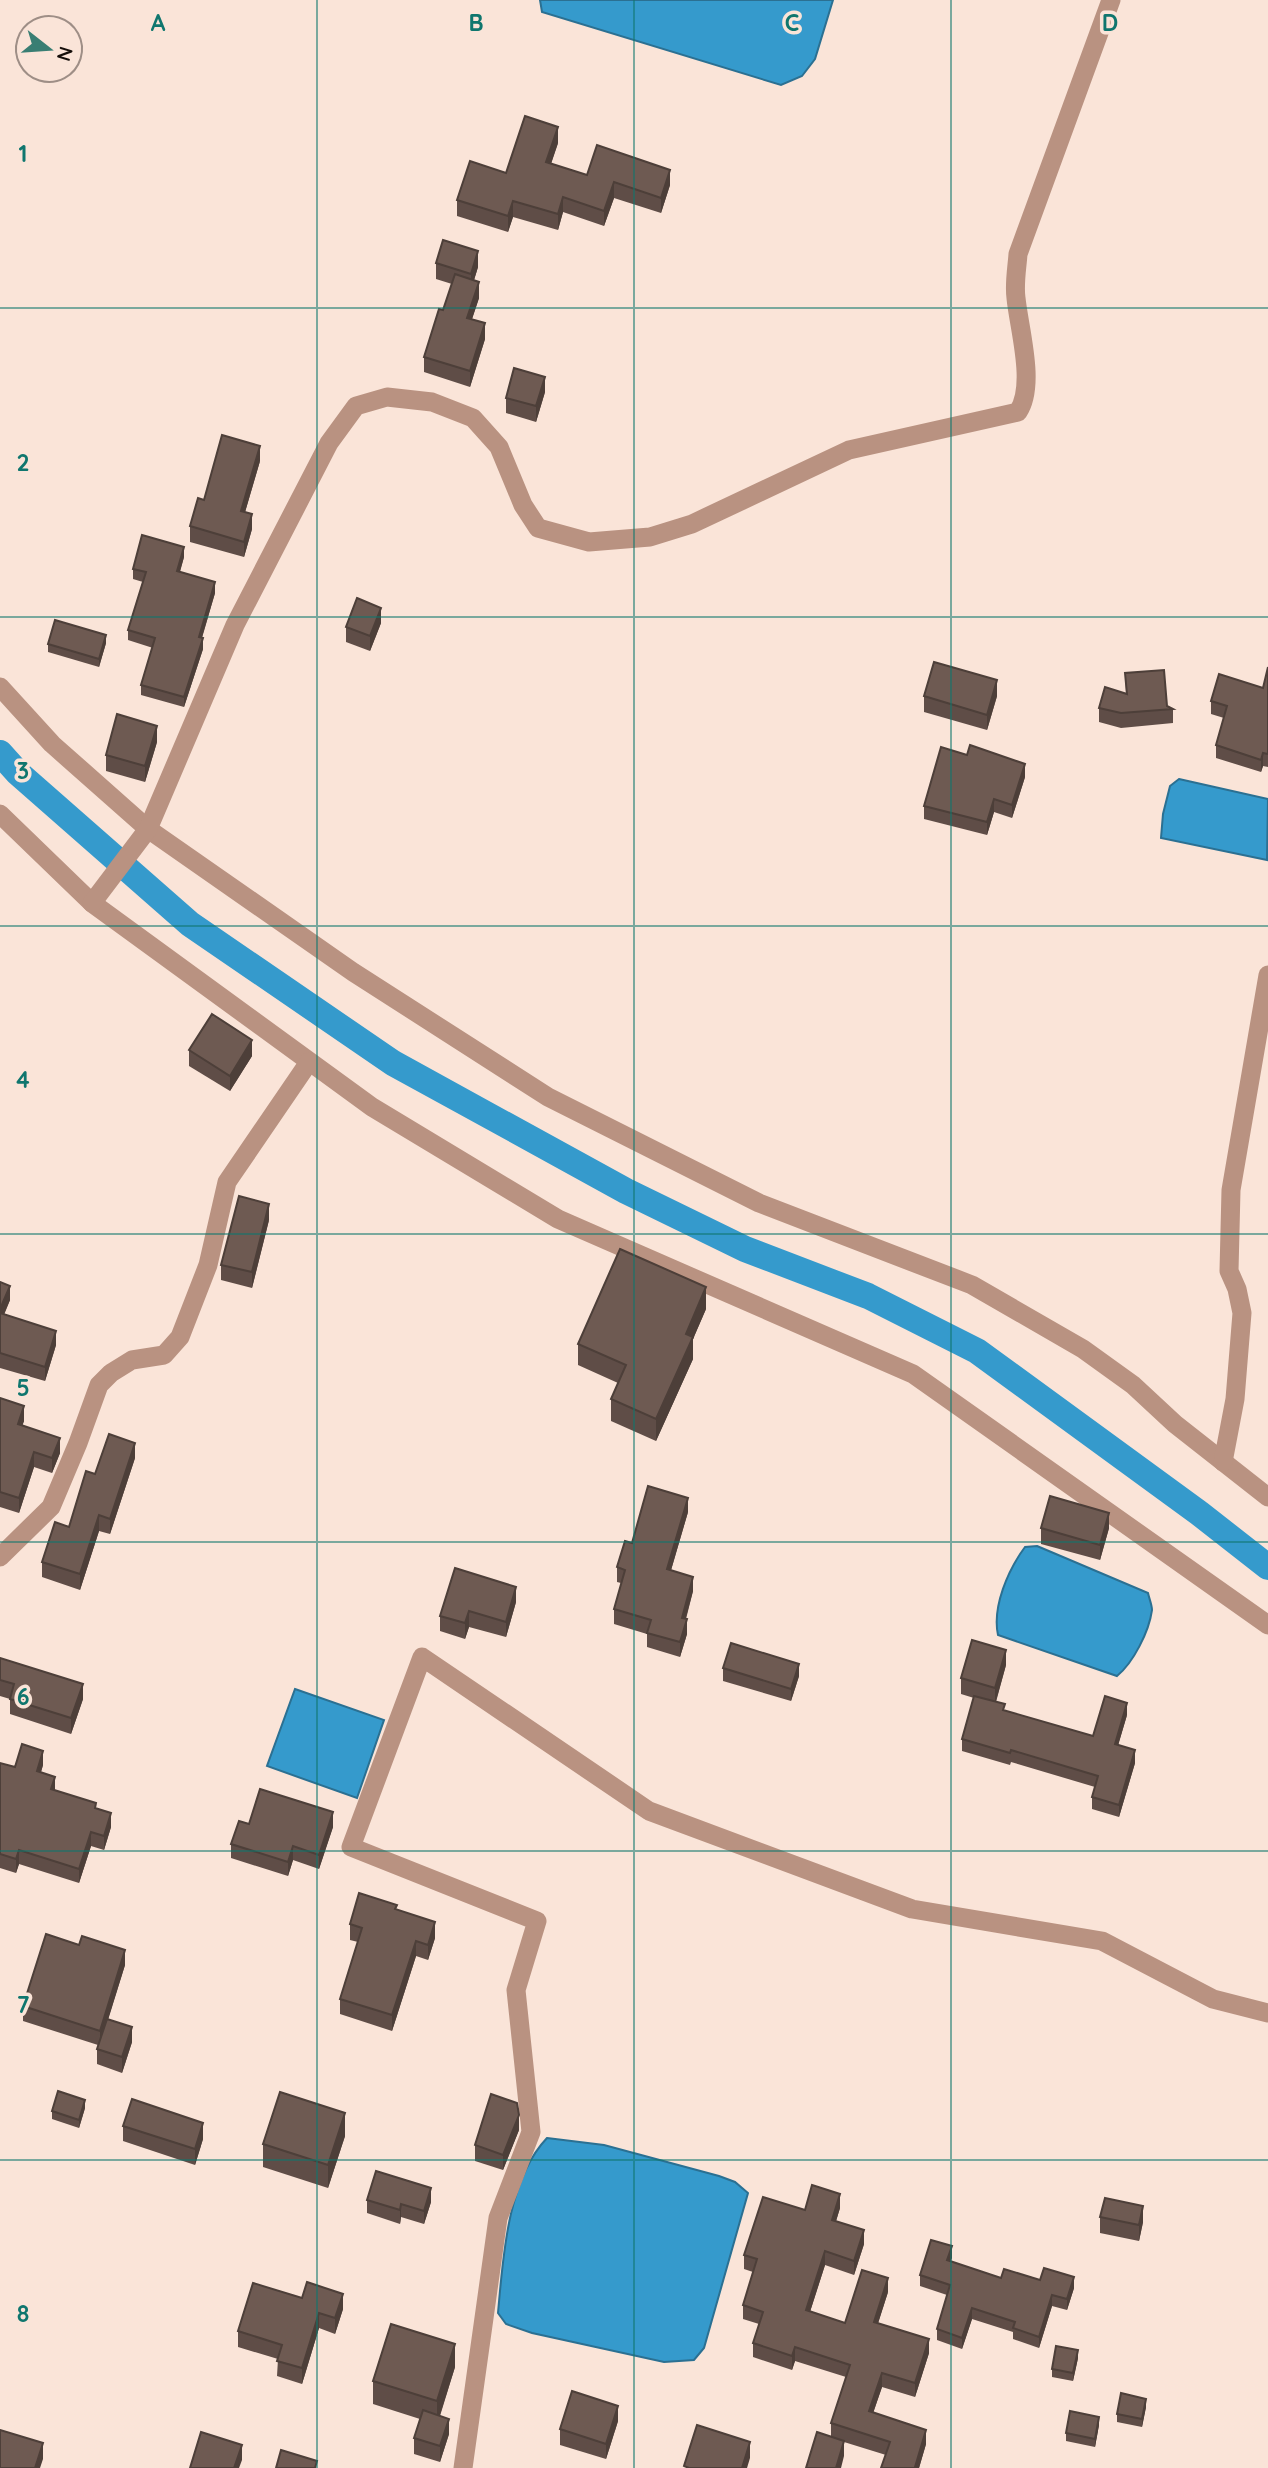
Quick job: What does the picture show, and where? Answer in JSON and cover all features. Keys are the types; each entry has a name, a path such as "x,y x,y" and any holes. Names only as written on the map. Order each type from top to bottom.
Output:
{"street":[{"path":"92,903 148,830 235,625 328,443 356,405 387,397 432,402 473,418 499,447 523,505 538,528 589,542 649,537 691,524 849,450 1018,412 1025,399 1025,349 1015,296 1018,254 1111,0"},
{"path":"0,687 51,744 148,830 353,972 548,1097 759,1203 972,1285 1083,1349 1133,1385 1175,1424 1268,1497"},
{"path":"0,814 92,903 372,1107 558,1219 913,1374 1268,1625"},
{"path":"1223,1462 1235,1399 1242,1312 1237,1289 1228,1271 1231,1190 1268,975"},
{"path":"0,1557 51,1507 99,1385 111,1373 132,1360 164,1354 180,1337 208,1265 227,1182 309,1062"},
{"path":"463,2468 498,2218 531,2132 516,1990 537,1922 351,1847 422,1657 649,1811 912,1909 1102,1941 1213,1999 1268,2014"}],"water":[{"path":"540,0 833,0 815,59 802,76 781,85 542,12"},
{"path":"1179,779 1268,799 1267,860 1161,838 1163,814 1170,786"},
{"path":"1037,1546 1148,1593 1152,1610 1148,1628 1134,1655 1117,1676 998,1635 997,1613 1007,1578 1025,1547"},
{"path":"295,1689 384,1720 357,1798 267,1766"},
{"path":"547,2138 604,2145 719,2176 735,2182 748,2193 704,2348 694,2360 664,2362 532,2333 506,2324 498,2313 505,2245 515,2198 523,2175"}],"building":[{"path":"525,116 558,127 546,162 587,175 597,145 670,170 661,198 614,182 604,211 563,197 558,214 513,201 508,216 457,200 470,161 506,173"},
{"path":"443,240 478,251 471,274 436,263"},
{"path":"455,274 479,282 467,318 485,323 470,371 424,357 439,309 443,310"},
{"path":"514,368 545,377 536,406 506,398"},
{"path":"222,435 260,446 241,511 252,514 244,542 190,526 198,498 204,500"},
{"path":"142,535 184,547 177,571 215,582 199,637 203,638 184,697 141,685 155,638 128,630 146,572 133,569"},
{"path":"357,598 381,608 370,636 346,627"},
{"path":"55,620 106,635 99,659 48,644"},
{"path":"934,662 997,680 987,715 924,696"},
{"path":"1268,667 1268,754 1263,753 1261,760 1216,745 1227,706 1211,701 1219,674 1263,688"},
{"path":"1164,670 1167,706 1173,709 1121,713 1099,708 1105,687 1127,694 1125,673"},
{"path":"117,714 157,726 145,766 106,755"},
{"path":"970,745 1025,764 1012,805 994,799 987,822 924,806 941,747 967,755"},
{"path":"212,1014 252,1040 230,1076 189,1050"},
{"path":"239,1196 269,1204 252,1272 221,1265"},
{"path":"620,1249 706,1287 686,1334 693,1337 656,1419 611,1399 626,1365 578,1344"},
{"path":"0,1282 10,1286 0,1309"},
{"path":"0,1313 56,1331 45,1367 0,1353"},
{"path":"0,1398 24,1406 18,1424 60,1438 52,1458 34,1452 19,1498 0,1492"},
{"path":"109,1434 135,1443 110,1519 99,1515 80,1574 42,1562 55,1522 69,1527 86,1471 95,1474"},
{"path":"648,1486 688,1498 667,1569 693,1577 682,1618 687,1619 680,1642 647,1633 651,1620 614,1609 625,1570 617,1567 625,1541 632,1543"},
{"path":"1050,1496 1109,1513 1100,1545 1041,1528"},
{"path":"455,1568 516,1587 506,1622 469,1611 465,1623 440,1616"},
{"path":"972,1640 1006,1650 995,1688 961,1678"},
{"path":"731,1643 799,1664 791,1689 723,1668"},
{"path":"0,1658 83,1684 71,1718 10,1699 14,1684 0,1680"},
{"path":"974,1696 1005,1704 1003,1710 1093,1736 1105,1696 1127,1703 1115,1744 1135,1750 1119,1805 1092,1797 1098,1776 1011,1750 1010,1753 962,1739"},
{"path":"22,1744 43,1751 37,1771 55,1777 51,1789 96,1803 95,1808 111,1813 104,1836 91,1832 79,1869 19,1850 16,1859 0,1854 0,1763 15,1767"},
{"path":"260,1789 333,1812 319,1855 293,1846 288,1862 231,1844 239,1821 249,1824"},
{"path":"359,1893 397,1905 395,1909 435,1922 428,1945 416,1941 392,2015 340,1999 362,1928 350,1924"},
{"path":"46,1934 79,1945 82,1936 125,1950 100,2031 23,2006"},
{"path":"107,2019 132,2027 122,2057 97,2049"},
{"path":"58,2091 85,2100 79,2120 52,2111"},
{"path":"280,2092 345,2113 328,2165 263,2144"},
{"path":"491,2094 517,2103 519,2115 503,2155 475,2145"},
{"path":"132,2099 203,2123 195,2149 123,2126"},
{"path":"376,2171 431,2188 424,2211 401,2204 400,2210 367,2200"},
{"path":"812,2185 840,2194 832,2220 864,2230 854,2261 825,2251 806,2310 845,2323 862,2270 888,2278 874,2322 929,2339 915,2383 882,2373 869,2411 926,2430 915,2467 918,2468 881,2468 890,2442 831,2423 850,2365 795,2347 792,2356 753,2343 763,2312 743,2305 757,2259 744,2255 763,2197 805,2210"},
{"path":"1105,2198 1143,2206 1139,2225 1100,2217"},
{"path":"931,2240 952,2246 947,2260 1001,2278 1004,2269 1040,2280 1044,2268 1074,2277 1067,2299 1052,2295 1039,2337 1013,2328 1015,2322 972,2308 962,2338 937,2329 950,2285 920,2275"},
{"path":"307,2282 343,2294 335,2318 319,2313 302,2368 277,2361 282,2345 238,2331 253,2283 302,2298"},
{"path":"391,2324 455,2344 437,2401 373,2381"},
{"path":"1056,2346 1078,2350 1073,2373 1052,2369"},
{"path":"572,2391 618,2406 606,2444 560,2429"},
{"path":"1121,2393 1146,2399 1142,2419 1117,2414"},
{"path":"423,2410 449,2419 440,2446 414,2438"},
{"path":"1070,2411 1099,2417 1095,2439 1066,2433"},
{"path":"697,2425 750,2442 742,2468 684,2466"},
{"path":"0,2430 43,2443 35,2468 0,2468"},
{"path":"201,2432 242,2445 234,2468 190,2468"},
{"path":"817,2432 844,2441 836,2468 806,2468"},
{"path":"281,2450 317,2461 315,2468 276,2468"}],"waterway":[{"path":"0,753 18,773 190,924 393,1063 626,1191 745,1249 868,1296 977,1351 1199,1513 1268,1567"}]}
